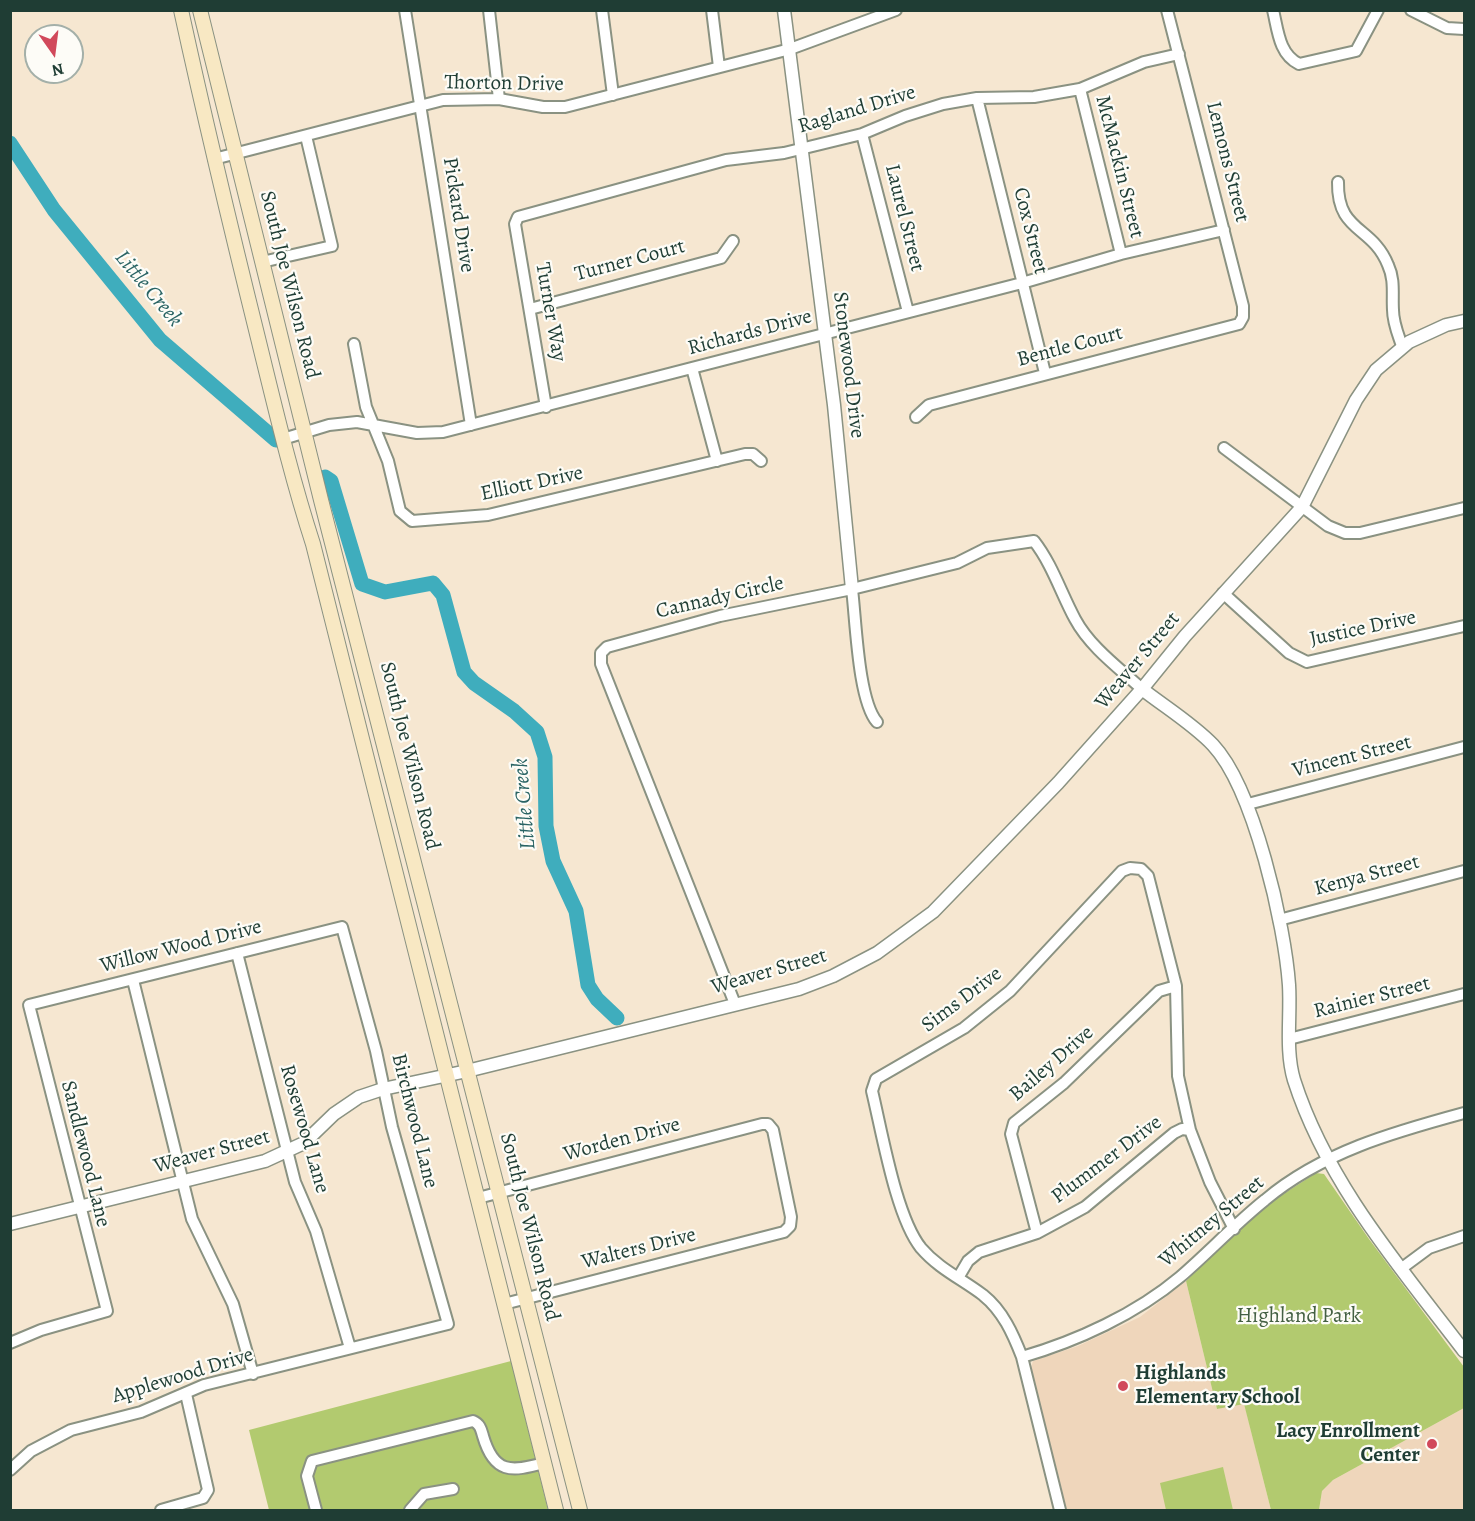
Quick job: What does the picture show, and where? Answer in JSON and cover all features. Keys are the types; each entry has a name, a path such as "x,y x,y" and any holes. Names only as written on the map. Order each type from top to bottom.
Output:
{"main road":[{"name":"South Joe Wilson Road","path":"181,10 214,159 283,440 313,544 556,1510"},
{"name":"South Joe Wilson Road","path":"200,10 305,434 580,1510"}],"street":[{"name":"Pickard Drive","path":"405,10 471,425"},
{"path":"489,10 499,99"},
{"path":"602,10 614,95"},
{"path":"712,10 719,67"},
{"name":"Stonewood Drive","path":"784,10 834,405 864,693 870,713 877,722"},
{"name":"Thorton Drive","path":"214,159 443,100 499,99 543,107 564,107 790,49 861,16 896,10"},
{"name":"Lemons Street","path":"1167,10 1243,306 1243,317 1239,324"},
{"path":"1273,10 1283,49 1290,60 1299,64 1356,51 1378,10"},
{"path":"1411,10 1447,28 1464,29"},
{"name":"Ragland Drive","path":"515,224 523,215 562,203 715,163 801,149 862,134 904,116 943,104 976,98 1034,97 1080,89 1144,62 1179,54"},
{"name":"McMackin Street","path":"1080,89 1121,255"},
{"name":"Cox Street","path":"976,98 1045,373"},
{"name":"Laurel Street","path":"862,134 908,312"},
{"path":"262,262 333,246 306,136"},
{"path":"1338,182 1337,203 1346,218 1369,237 1388,264 1394,285 1395,325 1402,346"},
{"name":"Turner Way","path":"515,224 546,407"},
{"name":"Richards Drive","path":"283,440 329,425 357,422 417,433 443,432 1224,230"},
{"name":"Turner Court","path":"530,309 721,258 729,251 733,242"},
{"name":"Weaver Street","path":"10,1224 265,1161 304,1143 334,1114 359,1097 382,1089 447,1076 799,989 833,976 901,938 955,890 1058,783 1223,593 1302,507 1356,400 1376,369 1402,346 1446,325 1464,321"},
{"name":"Bentle Court","path":"916,417 929,405 1239,324"},
{"name":"Elliott Drive","path":"354,344 366,407 388,461 400,511 412,520 489,515 745,454 753,454 760,460"},
{"path":"693,368 717,461"},
{"path":"1224,448 1328,526 1345,533 1360,533 1464,508"},
{"name":"Cannady Circle","path":"735,1004 605,675 601,653 612,644 720,616 852,589 957,563 987,548 1034,541 1060,585 1076,620 1090,640 1142,689"},
{"name":"Justice Drive","path":"1223,593 1289,652 1307,662 1464,626"},
{"path":"1142,689 1213,745 1235,776 1248,804 1279,920 1289,983 1289,1039 1293,1077 1312,1131 1344,1188 1464,1352"},
{"name":"Vincent Street","path":"1248,804 1464,747"},
{"name":"Sims Drive","path":"1060,1510 1022,1357 1000,1313 984,1296 940,1267 920,1247 904,1219 872,1091 876,1079 964,1028 1010,991 1122,871 1130,868 1141,869 1148,876 1176,986 1178,1076 1190,1130 1210,1182 1234,1229"},
{"name":"Kenya Street","path":"1279,920 1464,871"},
{"name":"Willow Wood Drive","path":"29,1005 342,927"},
{"name":"Birchwood Lane","path":"342,927 376,1051 382,1089 448,1324"},
{"name":"Rosewood Lane","path":"237,953 295,1182 316,1231 350,1348"},
{"path":"133,980 192,1219 232,1304 253,1374"},
{"name":"Bailey Drive","path":"1037,1233 1011,1134 1014,1123 1064,1083 1159,991 1176,986"},
{"name":"Rainier Street","path":"1289,1039 1464,994"},
{"name":"Sandlewood Lane","path":"10,1343 41,1330 106,1311 29,1005"},
{"name":"Whitney Street","path":"1022,1357 1064,1342 1132,1309 1178,1278 1265,1199 1327,1159 1371,1140 1464,1113"},
{"name":"Worden Drive","path":"478,1198 768,1124 773,1130 791,1217 790,1226 784,1232"},
{"name":"Plummer Drive","path":"958,1278 969,1261 979,1252 1037,1233 1085,1207 1174,1133 1182,1129 1190,1130"},
{"name":"Walters Drive","path":"504,1304 784,1232"},
{"path":"1401,1268 1429,1248 1464,1236"},
{"name":"Applewood Drive","path":"10,1470 31,1451 71,1430 141,1412 204,1385 448,1324"},
{"path":"161,1510 203,1498 208,1490 186,1394"},
{"path":"316,1510 307,1476 312,1461 473,1421 480,1426 487,1451 495,1462 507,1469 517,1470 544,1463"},
{"path":"410,1510 424,1494 453,1489"}],"shaded area":[{"name":"Highlands Elementary School","path":"1186,1281 1217,1409 1244,1403 1271,1510 1067,1510 1031,1368 1033,1361 1078,1346 1140,1317"},
{"name":"Lacy Enrollment Center","path":"1464,1408 1464,1510 1319,1510 1322,1491 1333,1480"}],"green space":[{"name":"Highland Park","path":"1316,1173 1324,1174 1464,1367 1464,1408 1333,1480 1322,1491 1319,1510 1271,1510 1244,1404 1217,1409 1186,1281 1241,1227 1274,1200"},
{"path":"511,1361 548,1510 269,1510 249,1430"},
{"path":"1223,1467 1233,1510 1166,1510 1160,1483"}],"waterway":[{"name":"Little Creek","path":"10,143 54,210 160,340 276,440"},
{"name":"Little Creek","path":"325,477 331,481 362,584 385,592 433,583 443,595 464,672 474,683 514,711 537,732 545,757 546,826 553,861 576,911 588,985 597,999 617,1018"}],"place":[{"name":"Highlands Elementary School","path":"1123,1386"},
{"name":"Lacy Enrollment Center","path":"1432,1444"}]}
